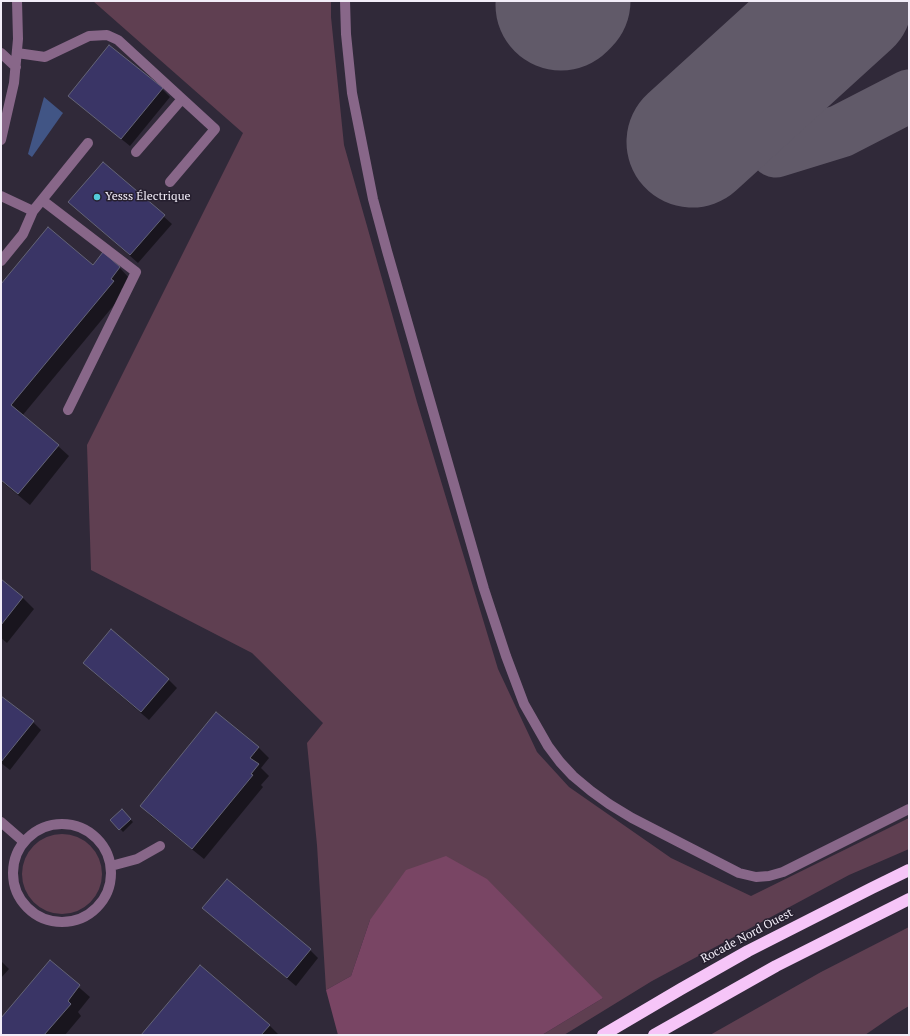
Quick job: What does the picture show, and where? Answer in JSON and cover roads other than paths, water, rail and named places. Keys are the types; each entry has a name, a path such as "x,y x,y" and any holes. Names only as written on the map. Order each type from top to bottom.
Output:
{"highway":[{"name":"Rocade Nord Ouest","path":"603,1035 748,951 909,870"},
{"path":"654,1035 776,966 909,899"}],"street":[{"path":"1,140 16,67 18,39 17,1"},
{"path":"345,1 346,34 352,93 373,200 484,589 506,656 524,704 548,746 573,776 609,804 639,822 739,873 756,877 769,876 788,870 909,809"},
{"path":"17,53 45,57 89,36 107,35 118,40 215,129 170,182"},
{"path":"1,53 16,67"},
{"path":"136,152 182,99"},
{"path":"1,261 23,234 33,211 88,143"},
{"path":"1,196 33,211"},
{"path":"42,200 136,272 68,410"},
{"path":"1,822 24,842"},
{"path":"59,824 73,825 87,831 98,840 106,852 111,866 111,881 103,901 92,912 79,919 64,922 50,920 30,910 17,892 13,877 14,862 24,842 34,833 46,827 59,824"},
{"path":"111,866 137,859 160,846"}],"water":[{"path":"44,97 63,113 32,157 28,154"}],"place":[{"name":"Yesss Électrique","path":"97,197"}]}
